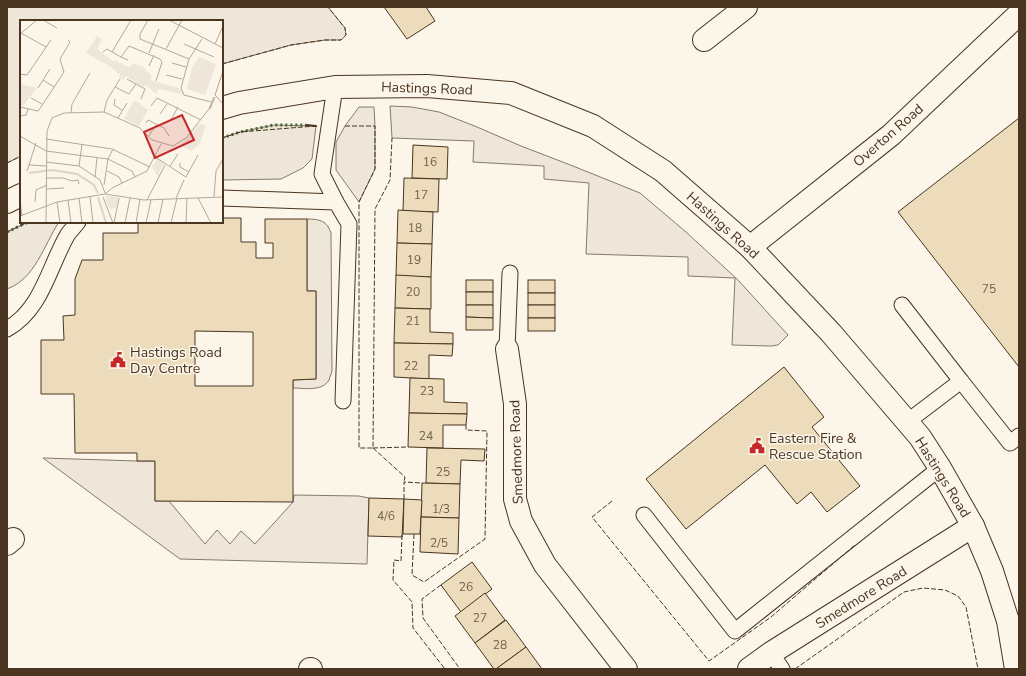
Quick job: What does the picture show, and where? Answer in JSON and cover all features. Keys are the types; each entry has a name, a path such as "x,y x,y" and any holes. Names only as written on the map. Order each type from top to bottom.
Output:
{"street":[{"path":"704,40 746,7"},
{"name":"Overton Road","path":"750,247 891,136 1012,14"},
{"name":"Hastings Road","path":"223,108 239,103 335,87 427,86 511,93 593,126 663,171 750,247 830,333 920,437 940,468 973,526 992,571 1008,621 1016,669"},
{"path":"7,202 20,196"},
{"name":"Smedmore Road","path":"507,349 515,404 515,499 521,521 545,565 626,669"},
{"name":"Smedmore Road","path":"749,669 777,661 973,526"}],"lane":[{"path":"335,87 322,174 349,224 343,400"},
{"path":"223,198 336,202"},
{"path":"7,329 26,315 41,293 68,233 77,223"},
{"name":"Smedmore Road","path":"507,349 510,273"},
{"path":"902,305 1010,443 1019,436"},
{"path":"907,422 961,381"},
{"path":"644,515 735,631 940,468"}],"shaded area":[{"path":"7,7 328,7 345,28 346,35 341,40 325,40 291,45 223,64 223,20 20,20 20,156 7,163"},
{"path":"390,106 412,107 439,112 640,193 686,232 738,280 788,335 778,345 732,345 735,278 688,276 688,257 586,254 589,183 544,179 544,166 473,162 474,141 392,138"},
{"path":"359,107 374,107 375,169 359,202 336,170 336,142 345,126"},
{"path":"274,125 316,126 312,159 303,168 281,179 223,180 223,138 240,132"},
{"path":"307,219 325,223 331,233 332,371 326,384 317,388 307,389 293,388 293,380 316,379 316,291 307,291"},
{"path":"26,223 58,223 38,260 25,278 7,289 7,232"},
{"path":"43,458 155,461 155,501 169,501 205,544 217,530 230,544 241,531 255,544 293,502 294,495 359,496 369,498 367,564 180,559"}],"building":[{"path":"384,7 426,7 435,21 407,39"},
{"path":"1019,118 1019,367 898,212"},
{"path":"413,145 448,147 447,179 412,178"},
{"path":"404,178 439,179 438,212 403,211"},
{"path":"398,210 433,212 432,244 397,243"},
{"name":"Hastings Road Day Centre","path":"223,218 241,218 241,242 256,242 256,258 273,258 273,243 265,243 265,219 307,219 307,291 316,291 316,379 293,380 293,502 155,501 155,461 137,461 137,453 75,453 74,394 41,394 41,340 64,340 63,316 75,315 75,279 82,260 103,260 103,233 138,233 138,223 223,223","holes":["195,331 253,332 253,386 195,386"]},
{"path":"397,243 432,244 431,277 396,276"},
{"path":"396,275 431,277 431,309 395,308"},
{"path":"466,280 493,280 493,292 466,292"},
{"path":"528,280 555,280 555,293 528,293"},
{"path":"466,292 493,292 493,305 466,305"},
{"path":"528,293 555,293 555,305 528,305"},
{"path":"466,305 493,305 493,318 466,317"},
{"path":"528,305 555,305 555,318 528,318"},
{"path":"395,308 430,309 430,332 453,333 453,344 394,343"},
{"path":"466,317 493,318 493,330 466,330"},
{"path":"528,318 555,318 555,331 528,331"},
{"path":"394,343 453,344 452,356 429,355 429,379 394,377"},
{"name":"Eastern Fire & Rescue Station","path":"784,367 824,417 812,427 860,486 827,512 811,492 797,504 765,465 686,529 646,479"},
{"path":"410,378 444,379 444,402 467,403 467,414 409,413"},
{"path":"409,413 467,414 466,425 443,425 443,448 408,447"},
{"path":"427,448 485,449 484,461 461,460 460,484 426,483"},
{"path":"422,483 460,484 459,518 421,517"},
{"path":"369,498 404,499 402,537 368,536"},
{"path":"404,499 422,500 420,534 403,534"},
{"path":"421,517 459,518 458,554 420,552"},
{"path":"472,562 492,589 461,612 441,585"},
{"path":"485,593 505,620 475,643 455,616"},
{"path":"506,620 526,647 494,669 475,643"},
{"path":"526,647 542,669 496,669"}],"hedge":[{"path":"223,138 240,132 274,125 306,125"},
{"path":"7,232 26,223"}],"fence":[{"path":"223,64 291,45 325,40 341,40 346,35 345,28 328,7"},
{"path":"223,138 240,132 316,126"},
{"path":"345,126 375,126 375,169 359,202 359,448 373,448 375,209 390,180 392,138"},
{"path":"7,163 20,156"},
{"path":"7,232 26,223"},
{"path":"414,534 412,575 424,582 485,539 487,431 466,430 466,425"},
{"path":"373,448 408,447"},
{"path":"373,448 405,477 404,482"},
{"path":"404,499 404,482 422,483"},
{"path":"612,501 592,517 709,661 771,617 856,544"},
{"path":"402,535 401,561 394,560 393,580 412,602 413,628 445,669"},
{"path":"441,585 422,599 423,618 460,669"},
{"path":"795,669 904,592 923,588 945,590 958,596 966,607 978,669"}],"wall":[{"path":"306,125 316,126"}],"place":[{"name":"Hastings Road Day Centre","path":"118,360"},
{"name":"Eastern Fire & Rescue Station","path":"757,446"}]}
